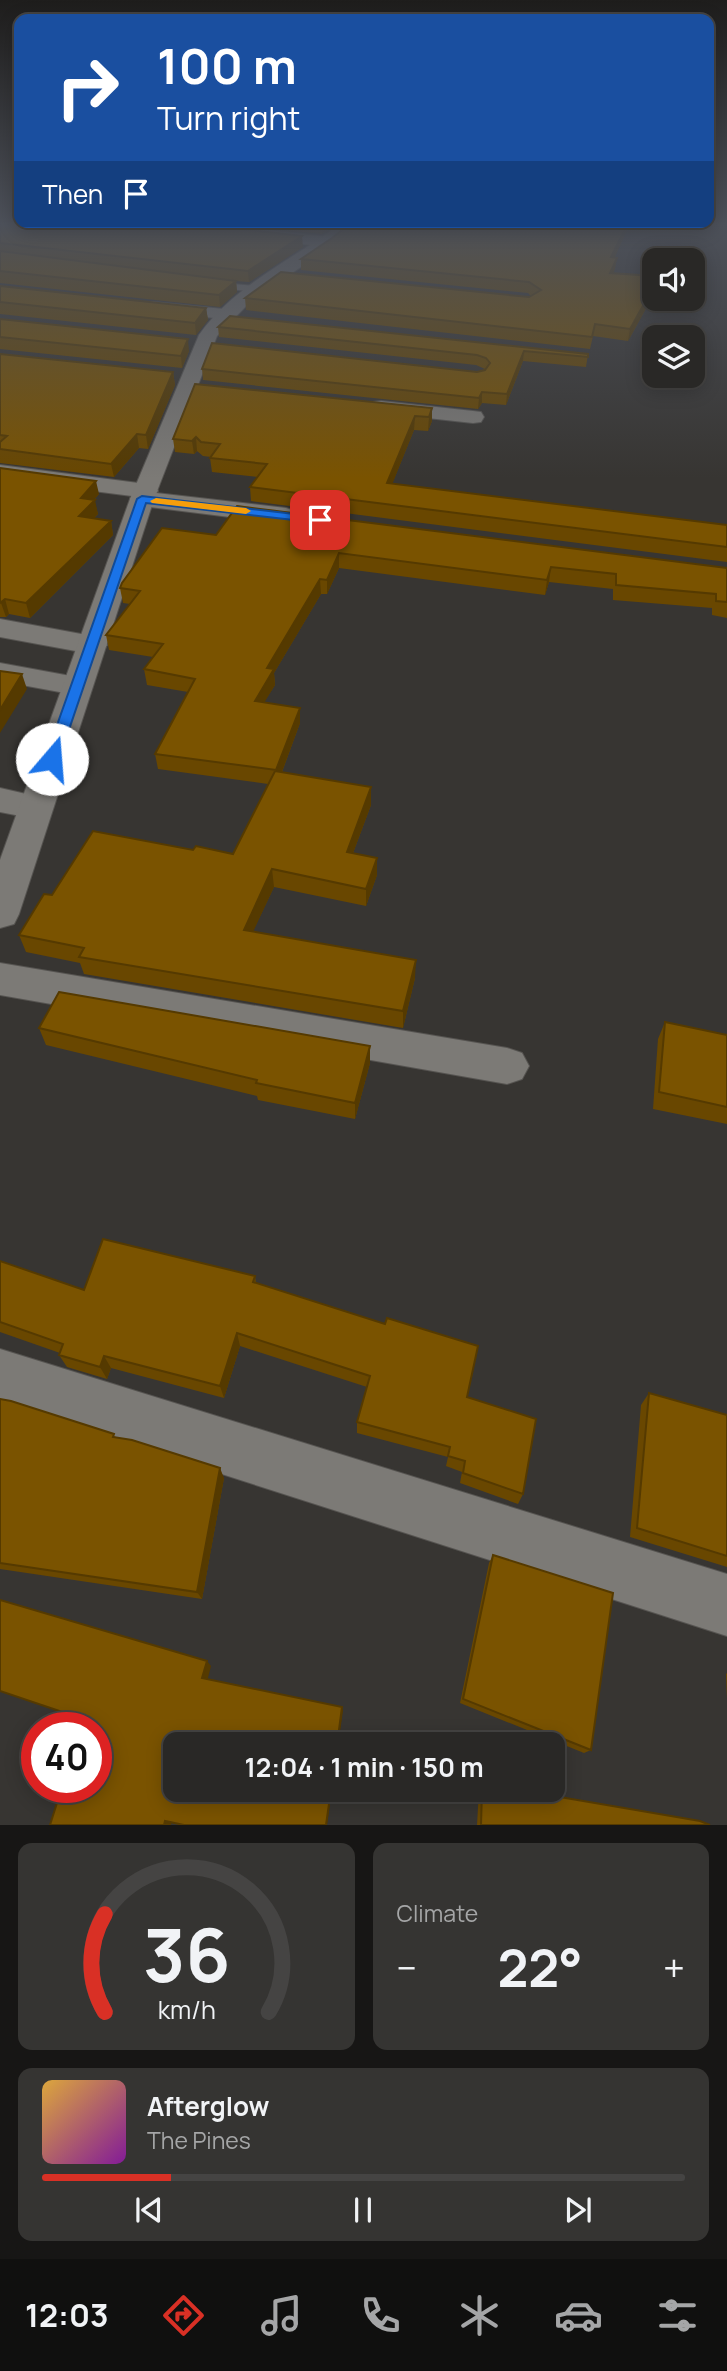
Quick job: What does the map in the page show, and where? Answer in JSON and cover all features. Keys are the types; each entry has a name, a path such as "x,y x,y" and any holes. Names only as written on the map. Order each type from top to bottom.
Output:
{"street":[{"path":"189,308 228,311 248,320"},
{"path":"0,914 76,686 144,495 204,344 228,311 235,308"},
{"path":"180,342 230,347"},
{"path":"364,405 473,417"},
{"path":"0,471 315,519"},
{"path":"0,628 92,645"},
{"path":"0,672 76,686"},
{"path":"0,800 36,807"},
{"path":"0,979 507,1066"},
{"path":"0,1377 727,1605"}],"building":[{"path":"57,308 206,308 195,323"},
{"path":"335,308 642,308 630,329 595,324 592,337"},
{"path":"230,316 588,354 588,357 524,351 507,394 482,392 479,398 202,369 212,343 477,372 485,370 490,363 486,358 477,355 218,327"},
{"path":"0,319 188,339 181,356 0,337"},
{"path":"0,354 173,372 146,435 137,434 111,464 0,449 0,442 7,436 0,435"},
{"path":"195,384 432,408 429,417 415,416 387,483 727,525 727,547 250,487 267,464 210,458 220,444 201,442 196,437 192,441 173,439"},
{"path":"0,468 96,481 81,498 95,500 79,516 111,521 26,603 5,599 0,603"},
{"path":"237,506 727,568 727,602 716,601 716,594 616,585 616,574 551,567 547,580 339,553 327,580 320,579 267,668 274,669 255,701 300,708 276,770 155,754 195,679 144,669 163,644 106,635 140,591 120,588 162,528 216,535"},
{"path":"0,671 22,674 0,710"},
{"path":"275,771 371,787 347,852 377,858 366,889 272,869 244,930 416,960 403,1011 79,957 84,948 19,935 44,894 52,895 93,831 193,850 196,846 233,854"},
{"path":"59,992 370,1046 355,1103 256,1083 257,1080 39,1028"},
{"path":"665,1022 727,1035 727,1107 659,1092"},
{"path":"103,1239 255,1276 253,1282 385,1324 387,1318 478,1346 467,1397 536,1419 523,1494 463,1473 465,1461 448,1456 450,1447 357,1422 370,1376 237,1333 220,1386 104,1356 100,1367 59,1355 63,1344 0,1322 0,1261 84,1290"},
{"path":"649,1393 727,1415 727,1556 637,1528"},
{"path":"0,1399 114,1434 113,1437 132,1440 220,1468 197,1592 0,1563"},
{"path":"493,1555 613,1593 591,1750 565,1740 565,1732 546,1732 463,1699"},
{"path":"0,1600 207,1661 202,1678 342,1707 339,1732 163,1732 163,1802 329,1802 326,1825 184,1825 165,1821 164,1825 50,1825 57,1803 112,1803 112,1712 62,1712 0,1691"},
{"path":"565,1798 710,1825 481,1825 482,1802 565,1802"}],"slow traffic":[{"path":"156,501 246,511"}],"route":[{"path":"52,759 142,499 320,520"}]}
